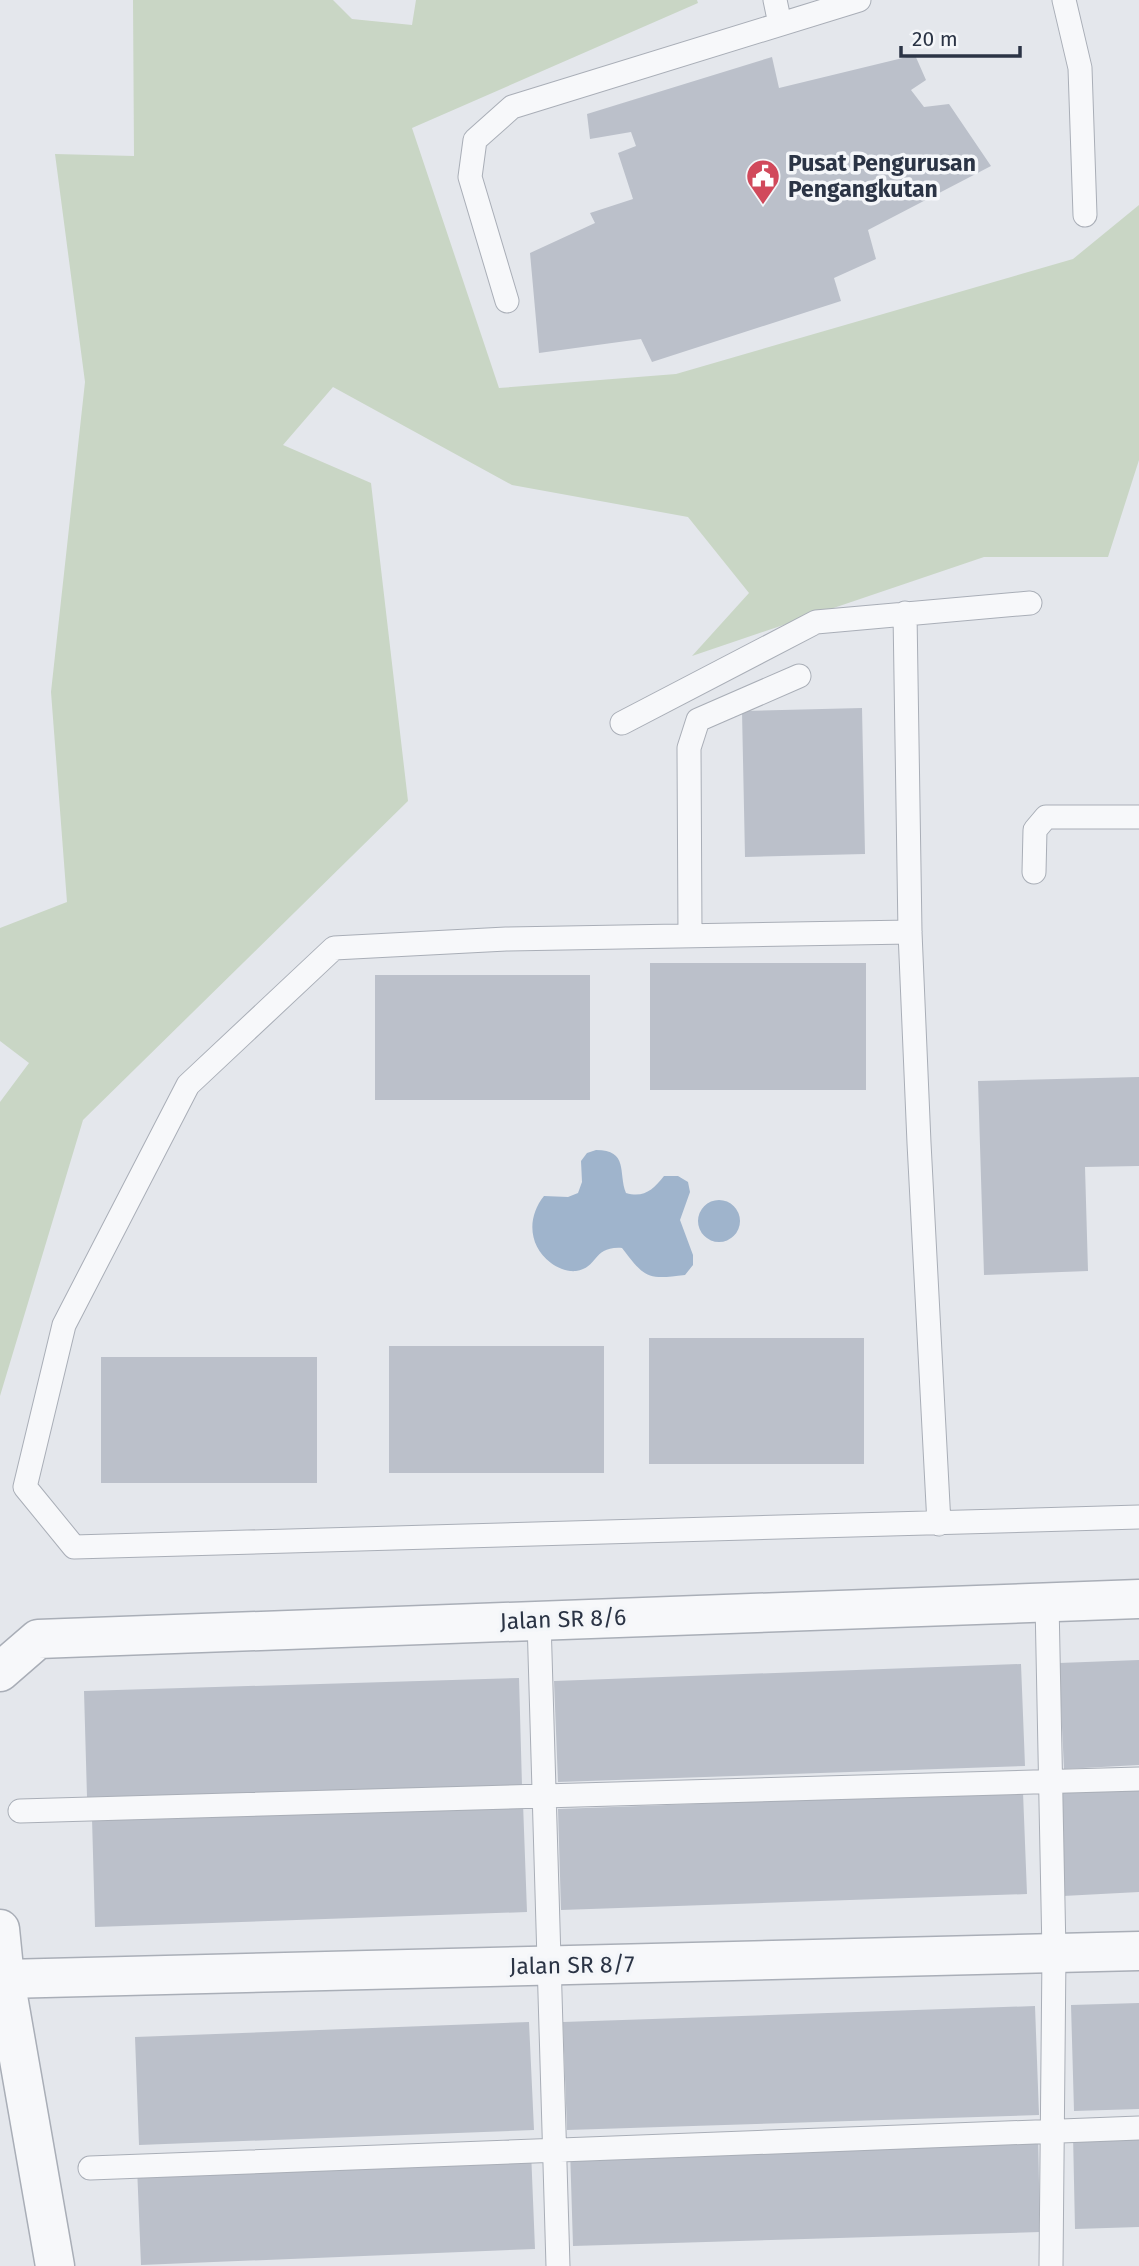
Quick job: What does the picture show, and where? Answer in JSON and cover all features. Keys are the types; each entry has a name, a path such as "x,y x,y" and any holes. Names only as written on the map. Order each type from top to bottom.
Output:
{"street":[{"name":"Jalan SR 8/6","path":"0,1672 38,1639 1139,1599"},
{"path":"0,1929 5,1979 55,2266"},
{"name":"Jalan SR 8/7","path":"5,1979 1139,1951"}],"lane":[{"path":"775,0 780,24"},
{"path":"507,300 470,177 475,140 512,107 859,0"},
{"path":"1063,0 1080,68 1085,215"},
{"path":"622,723 816,622 1030,603"},
{"path":"905,613 910,932 939,1524"},
{"path":"690,935 689,748 698,720 799,676"},
{"path":"1034,872 1035,830 1046,817 1139,817"},
{"path":"910,932 506,939 334,948 188,1085 64,1325 25,1487 74,1547 1139,1517"},
{"path":"1047,1602 1054,1953 1051,2266"},
{"path":"539,1620 558,2266"},
{"path":"20,1811 1139,1779"},
{"path":"90,2168 1139,2128"}],"green space":[{"path":"133,0 333,0 352,19 412,25 416,0 697,0 698,3 412,128 499,388 676,374 1073,259 1139,205 1139,460 1108,557 984,557 692,656 749,593 688,517 512,485 333,387 283,445 371,483 408,801 83,1120 0,1396 0,1102 29,1063 0,1041 0,928 67,902 51,692 85,382 55,154 134,156"}],"water":[{"path":"606,1151 618,1158 626,1193 648,1192 664,1176 678,1176 688,1182 690,1192 680,1220 693,1255 693,1265 685,1275 648,1275 636,1266 622,1248 605,1250 589,1266 576,1271 560,1268 543,1256 532,1231 538,1204 544,1196 568,1197 578,1193 582,1182 581,1161 587,1153"},
{"path":"719,1200 734,1206 740,1221 734,1236 719,1242 704,1236 698,1221 704,1206"}],"building":[{"name":"Pusat Pengurusan Pengangkutan","path":"915,55 926,80 911,90 924,107 949,104 991,166 868,230 876,259 834,278 841,301 652,362 641,339 539,353 530,253 595,223 590,213 633,199 618,153 636,146 631,132 590,139 587,114 772,57 779,88"},
{"path":"862,708 865,854 745,857 742,711"},
{"path":"650,963 866,963 866,1090 650,1090"},
{"path":"375,975 590,975 590,1100 375,1100"},
{"path":"1139,1077 1139,1166 1085,1167 1088,1271 984,1275 978,1081"},
{"path":"649,1338 864,1338 864,1464 649,1464"},
{"path":"389,1346 604,1346 604,1473 389,1473"},
{"path":"101,1357 317,1357 317,1483 101,1483"},
{"path":"1139,1660 1139,1765 1064,1769 1059,1663"},
{"path":"1021,1664 1025,1766 558,1782 554,1681"},
{"path":"519,1678 522,1786 87,1797 84,1691"},
{"path":"1139,1785 1139,1892 1063,1896 1058,1789"},
{"path":"1023,1792 1027,1894 561,1910 558,1809"},
{"path":"523,1803 527,1912 95,1927 92,1818"},
{"path":"1139,2003 1139,2109 1074,2111 1071,2005"},
{"path":"1035,2006 1039,2115 567,2130 563,2022"},
{"path":"529,2022 534,2130 139,2145 135,2037"},
{"path":"1139,2132 1139,2227 1075,2229 1073,2134"},
{"path":"1038,2134 1040,2232 573,2246 570,2149"},
{"path":"531,2151 535,2249 141,2265 137,2167"}],"place":[{"name":"Pusat Pengurusan Pengangkutan","path":"763,206"}]}
